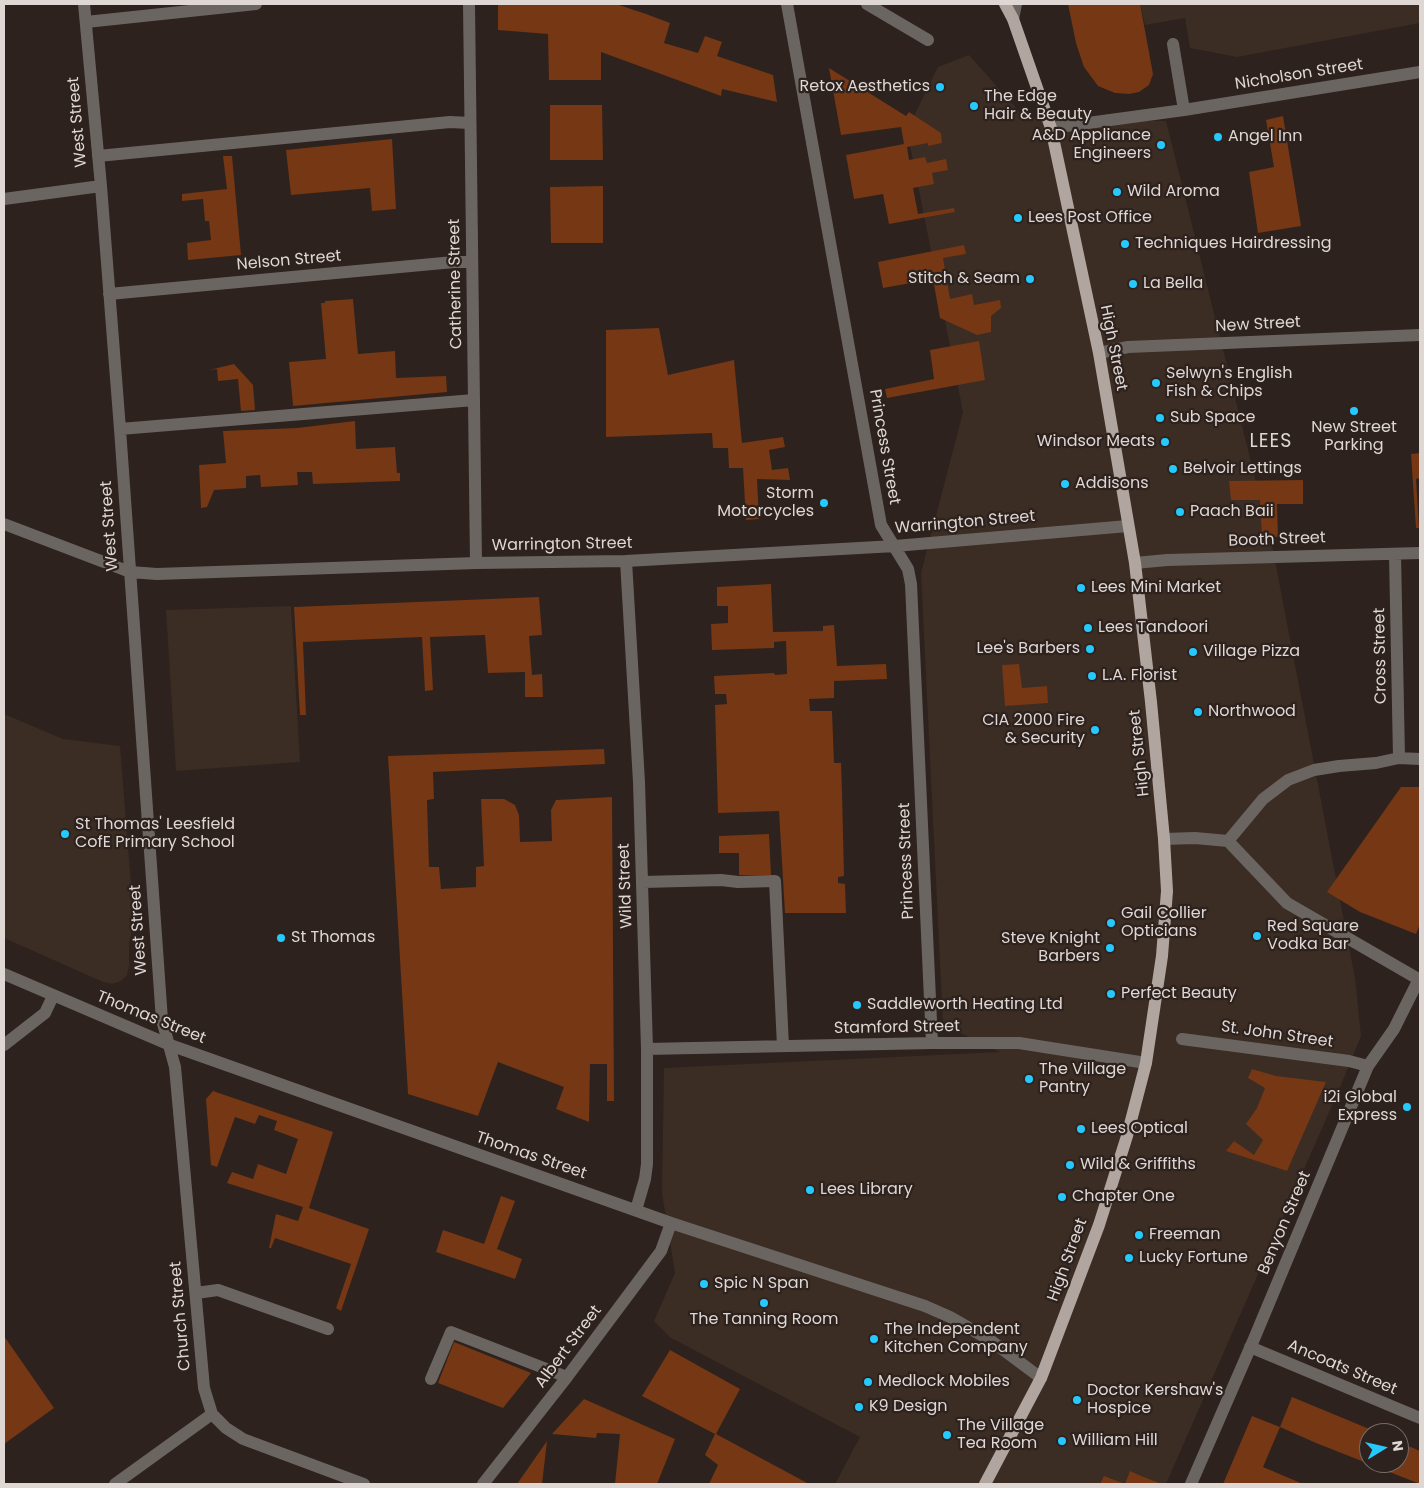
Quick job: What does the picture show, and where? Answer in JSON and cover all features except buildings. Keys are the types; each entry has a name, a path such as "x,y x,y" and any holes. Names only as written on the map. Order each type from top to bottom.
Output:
{"main road":[{"name":"High Street","path":"985,1484 1041,1378 1099,1225 1127,1136 1146,1063 1162,956 1167,891 1151,702 1135,563 1099,353 1051,128 1013,19 1005,4"}],"street":[{"name":"West Street","path":"84,4 120,429 162,1020 170,1045"},
{"path":"86,22 256,4"},
{"name":"Catherine Street","path":"469,4 476,563"},
{"name":"Princess Street","path":"787,4 881,525 908,569 911,584 932,1043"},
{"path":"867,4 928,40"},
{"path":"1013,19 1016,4"},
{"path":"1173,44 1184,110"},
{"name":"Nicholson Street","path":"1051,128 1184,110 1420,72"},
{"path":"98,156 450,122 470,123"},
{"path":"4,199 100,186"},
{"name":"Nelson Street","path":"109,294 454,262 472,262"},
{"name":"New Street","path":"1099,353 1128,347 1420,335"},
{"path":"120,429 474,400"},
{"name":"Warrington Street","path":"4,524 130,572 157,574 476,563 626,561 895,546 1128,526"},
{"name":"Booth Street","path":"1135,563 1167,560 1420,552"},
{"name":"Cross Street","path":"1395,554 1399,758"},
{"name":"Wild Street","path":"626,561 643,882 647,1049 647,1164 636,1210"},
{"path":"1228,841 1263,800 1288,780 1314,770 1339,766 1376,764 1399,758 1420,759"},
{"path":"1164,839 1195,838 1228,841 1287,903 1419,979"},
{"path":"643,882 776,881 783,1046"},
{"name":"Thomas Street","path":"4,974 170,1045 671,1223 925,1306 950,1317 990,1340 1041,1378"},
{"name":"Benyon Street","path":"1191,1484 1368,1066 1394,1029 1419,979"},
{"path":"4,1045 45,1013 53,996"},
{"name":"St. John Street","path":"1182,1039 1350,1061 1368,1066"},
{"name":"Stamford Street","path":"647,1049 1019,1042 1146,1063"},
{"name":"Church Street","path":"170,1045 176,1074 204,1388 212,1414"},
{"name":"Albert Street","path":"483,1484 567,1377 661,1251 671,1223"},
{"path":"196,1293 218,1290 328,1329"},
{"path":"431,1379 451,1332 567,1377"},
{"name":"Ancoats Street","path":"1250,1347 1420,1418"},
{"path":"114,1484 212,1414 226,1428 243,1439 364,1484"}],"shaded area":[{"path":"498,4 616,4 646,14 670,23 664,43 698,53 705,36 722,42 717,56 773,75 777,102 722,89 721,96 601,52 601,80 549,80 548,34 498,30"},
{"path":"1068,4 1140,4 1153,74 1149,85 1139,92 1129,94 1115,93 1098,86 1084,67 1076,43"},
{"path":"1140,4 1420,4 1420,23 1237,57 1190,48 1185,18 1145,25"},
{"path":"969,55 1024,117 1166,121 1273,550 1355,978 1361,1036 1166,1484 835,1484 860,1437 671,1338 654,1321 675,1273 662,1193 664,1068 1000,1052 943,1025 921,573 963,412 907,130 938,67"},
{"path":"829,68 906,116 909,112 941,133 942,143 928,146 928,143 907,147 909,160 925,157 927,163 946,159 948,170 932,173 934,184 913,188 918,214 954,208 955,212 889,224 883,194 854,199 846,155 904,144 901,127 841,135"},
{"path":"550,105 602,105 603,160 550,160"},
{"path":"1283,116 1301,226 1258,233 1249,172 1274,167 1266,120"},
{"path":"392,139 396,209 372,211 370,188 291,195 286,150"},
{"path":"223,156 232,156 241,255 188,260 187,243 211,240 209,221 205,221 203,199 182,201 182,194 227,189"},
{"path":"603,186 603,243 551,243 550,187"},
{"path":"964,245 966,254 943,258 950,299 972,294 974,305 1000,300 1001,308 991,316 991,332 977,335 940,318 933,279 883,288 878,262"},
{"path":"353,299 358,354 395,351 396,378 446,376 447,392 293,406 289,362 326,359 321,303"},
{"path":"659,328 668,375 734,360 742,443 783,437 785,447 769,450 772,470 788,468 790,480 757,479 759,519 746,520 743,468 729,468 728,448 713,448 712,433 606,437 606,330"},
{"path":"979,341 985,380 887,398 885,389 934,379 930,350"},
{"path":"234,364 253,385 255,410 241,411 238,379 218,381 217,369 209,370"},
{"path":"355,421 356,449 395,447 397,473 400,473 400,481 313,484 312,472 297,472 298,485 261,487 260,475 246,476 246,488 214,490 207,507 201,508 199,465 226,463 223,431 297,428"},
{"path":"1420,453 1420,478 1416,479 1419,528 1416,528 1411,454"},
{"path":"1303,480 1303,504 1277,504 1278,537 1262,536 1260,500 1231,500 1229,481"},
{"path":"771,584 773,632 823,631 823,626 834,625 837,666 886,664 887,679 834,681 834,698 809,699 810,711 832,711 834,763 841,763 844,876 838,877 838,883 845,884 846,913 785,913 779,811 718,813 715,705 727,704 726,694 715,694 714,676 787,674 786,641 774,642 774,648 712,650 711,624 728,623 728,606 717,606 717,587"},
{"path":"539,597 542,635 529,636 532,675 542,674 543,697 525,697 525,672 488,673 485,635 430,637 433,690 425,691 422,637 303,642 306,715 300,715 294,607"},
{"name":"St Thomas' Leesfield CofE Primary School","path":"291,606 300,762 176,771 166,610"},
{"path":"1019,664 1022,688 1047,686 1048,703 1005,706 1002,665"},
{"name":"St Thomas' Leesfield CofE Primary School","path":"4,714 63,739 120,746 134,922 129,944 129,966 127,975 121,981 112,984 103,982 4,938"},
{"path":"604,749 605,764 433,772 434,799 427,800 429,867 439,867 441,889 476,887 476,867 484,866 481,799 504,799 515,805 519,815 520,842 552,841 551,810 556,800 612,797 614,1101 607,1101 607,1064 590,1064 589,1122 556,1109 564,1087 498,1062 478,1116 408,1094 388,756"},
{"path":"1401,787 1420,787 1420,924 1416,934 1360,912 1327,892"},
{"path":"769,834 771,875 739,875 739,853 719,853 719,836"},
{"path":"1252,1069 1276,1076 1326,1082 1287,1171 1226,1151 1234,1141 1254,1155 1263,1140 1246,1124 1257,1108 1265,1088 1248,1078"},
{"path":"213,1091 333,1132 309,1208 369,1229 341,1311 336,1308 351,1264 275,1238 271,1248 269,1248 276,1214 298,1221 303,1207 227,1183 232,1172 253,1179 258,1164 286,1174 298,1139 274,1130 277,1121 259,1115 255,1124 235,1117 217,1167 211,1165 206,1099"},
{"path":"501,1196 515,1201 497,1249 522,1259 515,1279 436,1252 443,1230 484,1244"},
{"path":"4,1336 54,1408 4,1444"},
{"path":"454,1342 531,1373 503,1408 438,1383"},
{"path":"670,1350 740,1389 716,1434 809,1484 709,1484 718,1465 705,1455 715,1434 642,1396"},
{"path":"1292,1397 1359,1425 1359,1460 1280,1427"},
{"path":"584,1399 675,1439 657,1484 615,1484 620,1434 597,1433 596,1438 552,1434"},
{"path":"1252,1416 1280,1427 1263,1467 1303,1484 1223,1484"},
{"path":"547,1441 542,1484 517,1484"},
{"path":"1409,1446 1420,1451 1420,1484 1392,1473 1409,1473"},
{"path":"1130,1471 1162,1484 1125,1484"},
{"path":"1104,1476 1125,1484 1100,1484"}],"place":[{"name":"Retox Aesthetics","path":"940,87"},
{"name":"The Edge Hair & Beauty","path":"974,106"},
{"name":"Angel Inn","path":"1218,137"},
{"name":"A&D Appliance Engineers","path":"1161,145"},
{"name":"Wild Aroma","path":"1117,192"},
{"name":"Lees Post Office","path":"1018,218"},
{"name":"Techniques Hairdressing","path":"1125,244"},
{"name":"Stitch & Seam","path":"1030,279"},
{"name":"La Bella","path":"1133,284"},
{"name":"Selwyn's English Fish & Chips","path":"1156,383"},
{"name":"New Street Parking","path":"1354,411"},
{"name":"Sub Space","path":"1160,418"},
{"name":"Windsor Meats","path":"1165,442"},
{"name":"Belvoir Lettings","path":"1173,469"},
{"name":"Addisons","path":"1065,484"},
{"name":"Storm Motorcycles","path":"824,503"},
{"name":"Paach Baii","path":"1180,512"},
{"name":"Lees Mini Market","path":"1081,588"},
{"name":"Lees Tandoori","path":"1088,628"},
{"name":"Lee's Barbers","path":"1090,649"},
{"name":"Village Pizza","path":"1193,652"},
{"name":"L.A. Florist","path":"1092,676"},
{"name":"Northwood","path":"1198,712"},
{"name":"CIA 2000 Fire & Security","path":"1095,730"},
{"name":"St Thomas' Leesfield CofE Primary School","path":"65,834"},
{"name":"Gail Collier Opticians","path":"1111,923"},
{"name":"Red Square Vodka Bar","path":"1257,936"},
{"name":"St Thomas","path":"281,938"},
{"name":"Steve Knight Barbers","path":"1110,948"},
{"name":"Perfect Beauty","path":"1111,994"},
{"name":"Saddleworth Heating Ltd","path":"857,1005"},
{"name":"The Village Pantry","path":"1029,1079"},
{"name":"i2i Global Express","path":"1407,1107"},
{"name":"Lees Optical","path":"1081,1129"},
{"name":"Wild & Griffiths","path":"1070,1165"},
{"name":"Lees Library","path":"810,1190"},
{"name":"Chapter One","path":"1062,1197"},
{"name":"Freeman","path":"1139,1235"},
{"name":"Lucky Fortune","path":"1129,1258"},
{"name":"Spic N Span","path":"704,1284"},
{"name":"The Tanning Room","path":"764,1303"},
{"name":"The Independent Kitchen Company","path":"874,1339"},
{"name":"Medlock Mobiles","path":"868,1382"},
{"name":"Doctor Kershaw's Hospice","path":"1077,1400"},
{"name":"K9 Design","path":"859,1407"},
{"name":"The Village Tea Room","path":"947,1435"},
{"name":"William Hill","path":"1062,1441"}],"district":[{"name":"LEES","path":"1271,442"}]}
